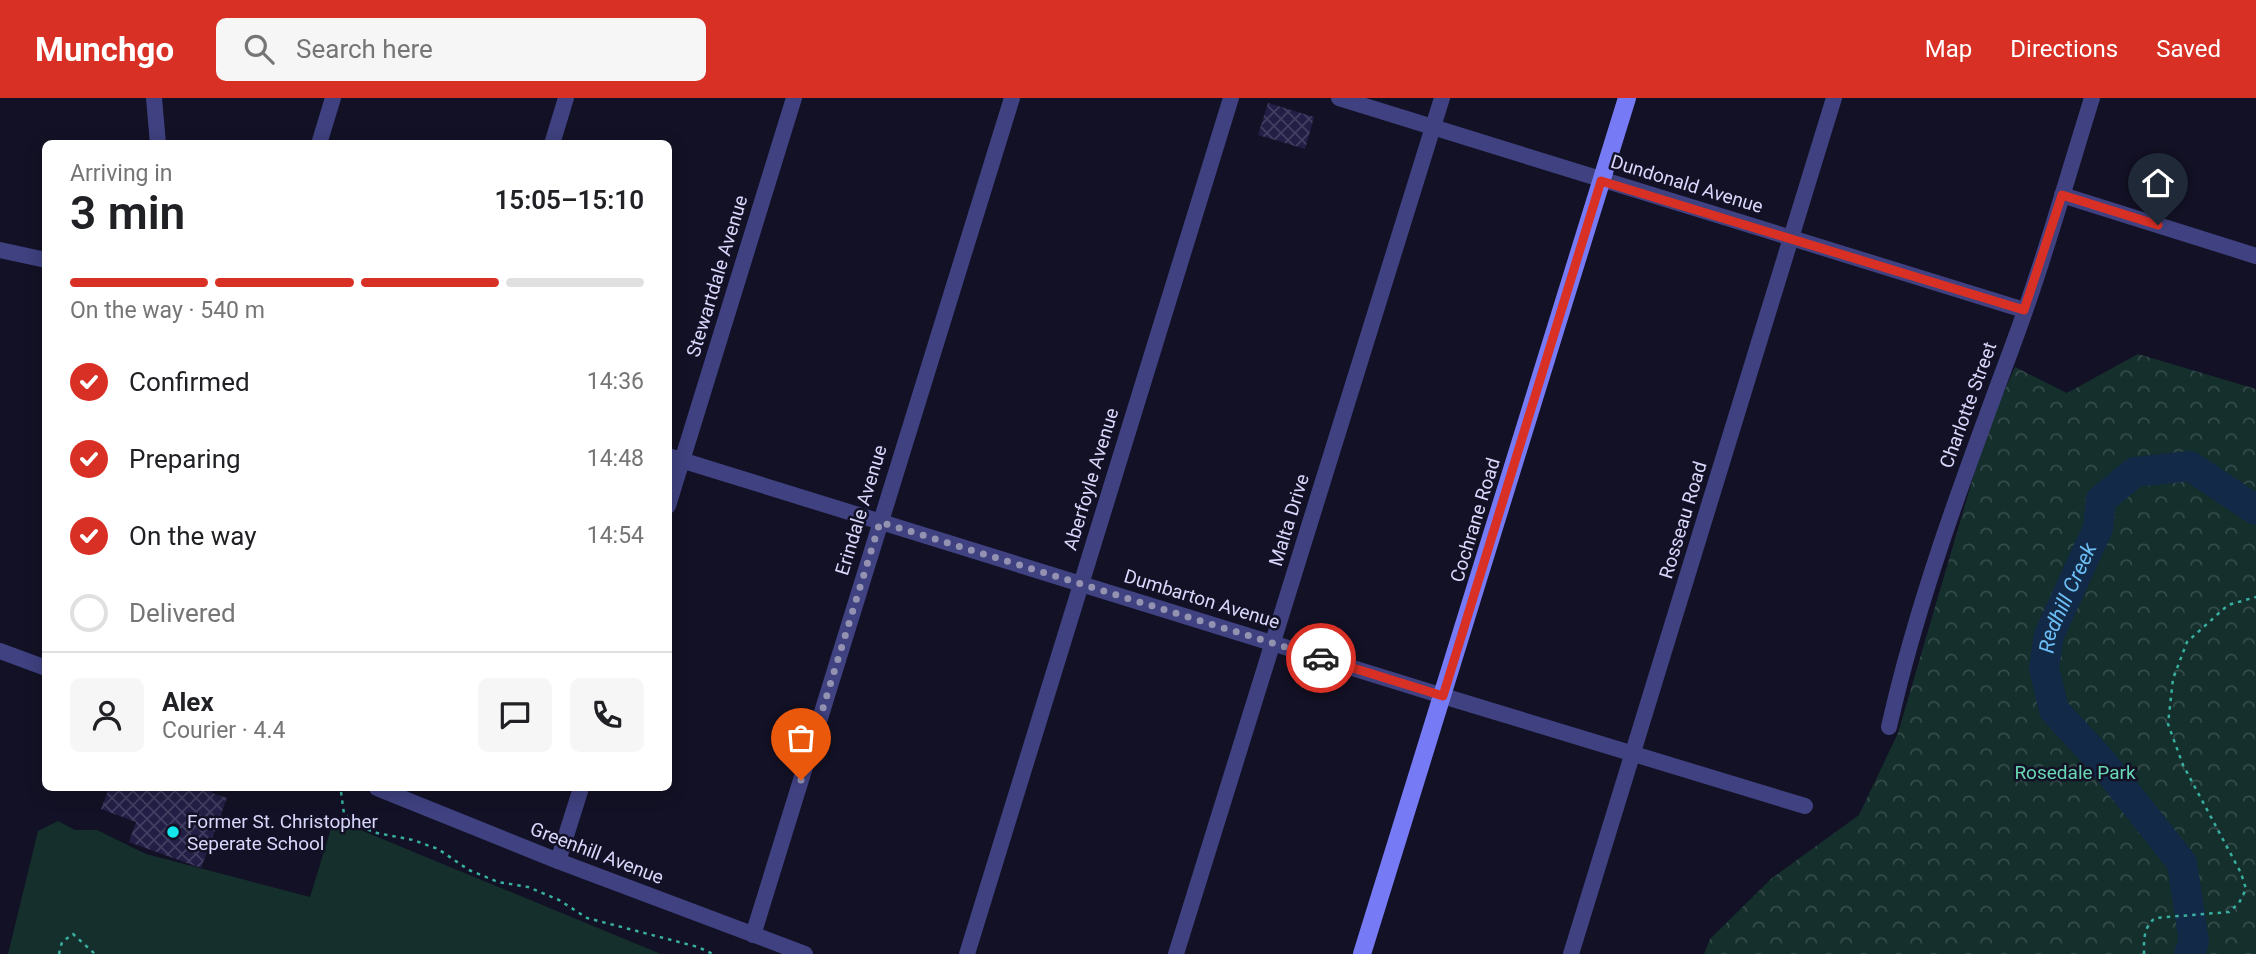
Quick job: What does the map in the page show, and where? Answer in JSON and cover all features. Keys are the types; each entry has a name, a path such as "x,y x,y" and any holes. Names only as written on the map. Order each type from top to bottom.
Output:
{"street":[{"path":"154,98 158,140"},
{"path":"320,140 332,98"},
{"path":"553,140 566,98"},
{"name":"Stewartdale Avenue","path":"672,482 676,458 794,98"},
{"name":"Erindale Avenue","path":"753,935 1012,98"},
{"name":"Aberfoyle Avenue","path":"967,954 1231,98"},
{"name":"Dundonald Avenue","path":"1339,98 2024,310"},
{"name":"Malta Drive","path":"1176,954 1442,98"},
{"name":"Cochrane Road","path":"1362,954 1626,98"},
{"name":"Rosseau Road","path":"1571,954 1834,98"},
{"name":"Charlotte Street","path":"1889,727 1901,673 1971,454 2024,310 2092,98"},
{"path":"2062,195 2256,254"},
{"path":"0,250 42,259"},
{"name":"Dumbarton Avenue","path":"676,458 1805,806"},
{"path":"0,650 42,666"},
{"name":"Greenhill Avenue","path":"384,791 558,861 805,954"},
{"path":"558,861 580,791"}],"path":[{"path":"2144,954 2144,934 2155,918 2229,912 2239,903 2246,889 2241,873 2183,765 2168,724 2173,679 2188,642 2228,605 2256,597"},
{"path":"341,792 344,814 358,826 438,849 469,870 498,882 528,887 559,900 587,918 698,947 713,954"},
{"path":"59,954 62,942 73,934 95,954"}],"green space":[{"name":"Rosedale Park","path":"2138,354 2256,389 2256,954 1704,954 1710,939 1772,878 1859,815 1898,733 1987,430 2015,367 2067,393"},
{"path":"334,819 661,954 8,954 38,831 58,821 75,830 97,830 146,854 310,897"}],"building":[{"path":"1268,103 1314,117 1305,149 1258,135"},
{"name":"Former St. Christopher Seperate School","path":"108,791 213,791 212,793 227,798 201,868 129,842 136,822 101,809"}],"waterway":[{"name":"Redhill Creek","path":"2189,954 2194,942 2182,863 2102,762 2054,710 2044,668 2049,635 2098,528 2101,500 2135,472 2190,466 2256,510"}],"way so far":[{"path":"801,780 880,522 1321,658"}],"place":[{"name":"Former St. Christopher Seperate School","path":"173,832"}],"route":[{"path":"1321,658 1443,696 1601,181 2024,310 2062,195 2158,225"}]}
